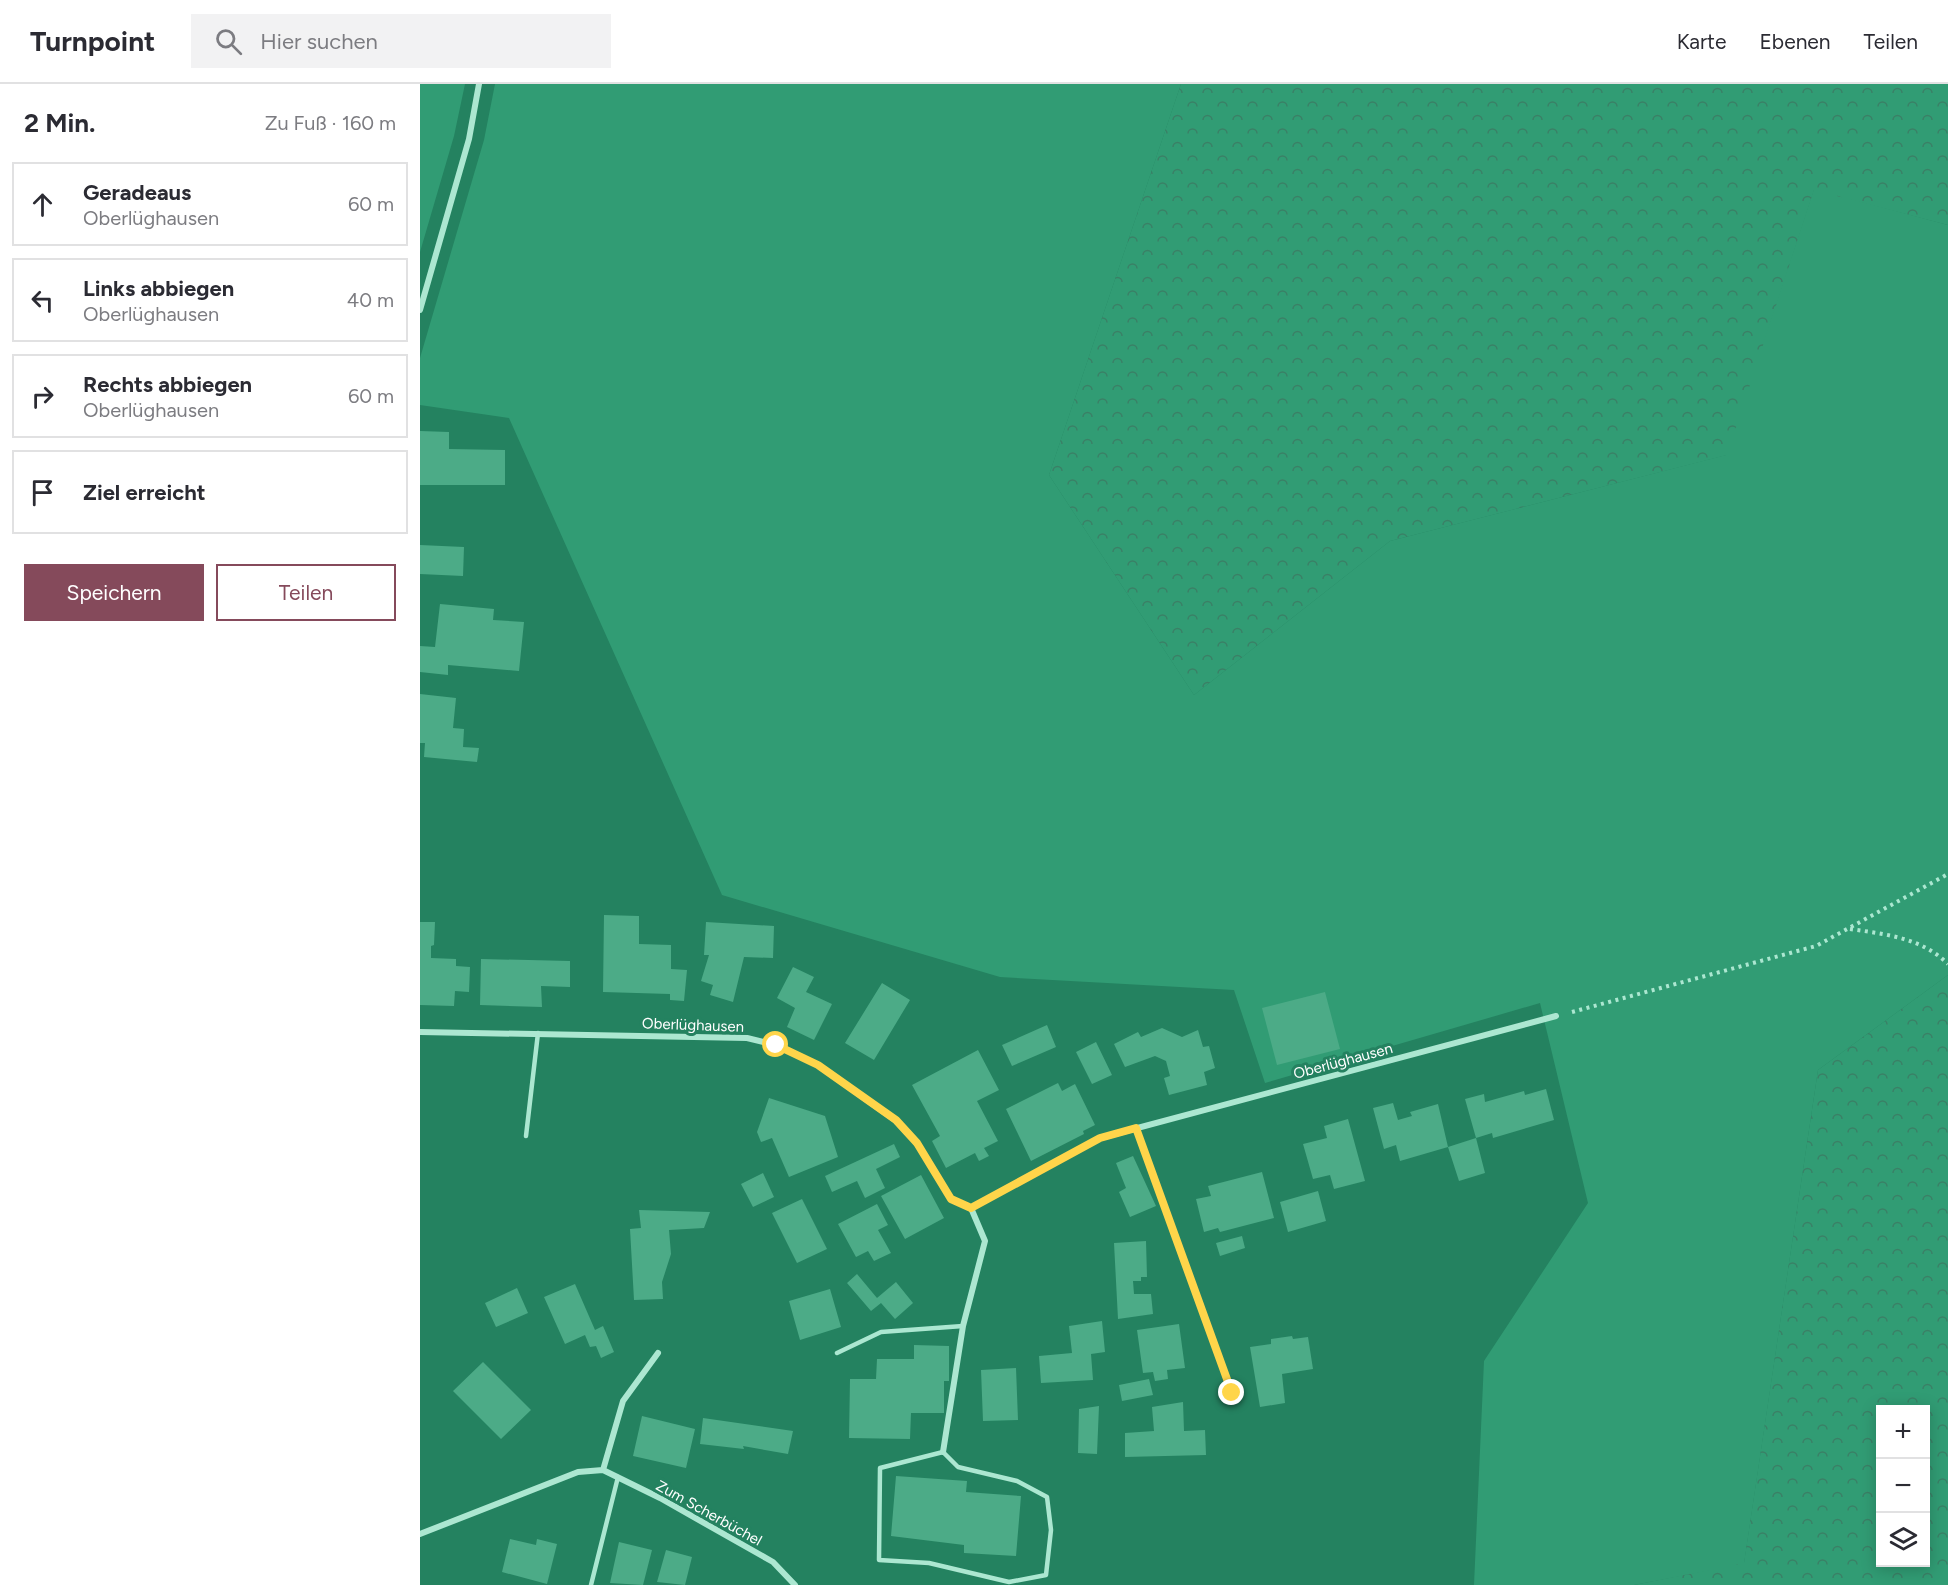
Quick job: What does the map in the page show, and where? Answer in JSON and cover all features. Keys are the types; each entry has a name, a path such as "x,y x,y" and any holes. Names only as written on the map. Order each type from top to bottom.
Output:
{"street":[{"path":"420,310 469,139 479,84"},
{"name":"Oberlüghausen","path":"420,1032 747,1038 776,1045 818,1065 896,1120 917,1143 951,1199 971,1208 1100,1138 1556,1016"},
{"path":"1136,1128 1232,1393"},
{"path":"943,1452 963,1326 985,1241 971,1208"},
{"path":"420,1534 578,1472 603,1470 623,1401 658,1353"},
{"name":"Zum Scherbüchel","path":"603,1470 772,1562 795,1585"}],"lane":[{"path":"526,1136 538,1033"},
{"path":"837,1353 881,1332 963,1326"},
{"path":"943,1452 958,1467 1017,1481 1047,1497 1051,1530 1046,1575 1010,1582 929,1563 879,1560 880,1468 943,1452"},
{"path":"591,1585 618,1477"}],"path":[{"path":"1556,1016 1816,946 1948,874"},
{"path":"1849,928 1899,937 1935,951 1948,964"}],"green space":[{"path":"420,84 465,84 454,136 420,252"},
{"path":"495,84 1181,84 1049,475 1194,695 1390,541 1726,455 1814,189 1948,225 1948,975 1818,1070 1744,1564 1634,1585 1474,1585 1484,1361 1588,1203 1540,1003 1265,1083 1234,990 1000,977 722,895 509,418 420,405 420,358 484,140"},
{"path":"1181,84 1948,84 1948,225 1814,190 1727,455 1390,541 1194,695 1049,475"},
{"path":"1948,975 1948,1585 1634,1585 1744,1563 1818,1070"}],"building":[{"path":"420,431 449,432 449,449 505,450 505,485 420,485"},
{"path":"420,545 464,547 463,576 420,574"},
{"path":"440,604 494,609 493,620 524,622 519,671 448,665 448,675 420,672 420,646 435,647"},
{"path":"420,694 456,698 453,728 464,729 463,747 479,748 477,762 424,757 425,743 420,743"},
{"path":"604,915 639,916 639,944 671,945 671,969 687,970 684,1001 670,1000 670,994 603,992"},
{"path":"420,922 435,922 431,958 456,959 456,966 470,967 469,992 455,991 454,1006 420,1005"},
{"path":"706,922 774,926 773,958 744,957 733,1002 710,995 713,985 701,981 709,955 704,955"},
{"path":"481,959 570,961 570,987 541,986 542,1007 480,1005"},
{"path":"793,967 814,977 806,992 832,1004 814,1040 787,1027 795,1008 777,998"},
{"path":"882,983 910,1000 874,1060 845,1043"},
{"path":"1325,992 1340,1049 1277,1065 1262,1008"},
{"path":"1047,1025 1056,1047 1012,1066 1002,1045"},
{"path":"1162,1028 1182,1037 1198,1030 1203,1047 1209,1046 1215,1068 1204,1072 1207,1085 1169,1095 1164,1078 1170,1076 1166,1061 1155,1056 1125,1067 1114,1044 1138,1032 1141,1037"},
{"path":"1096,1042 1112,1075 1092,1084 1076,1052"},
{"path":"978,1050 999,1090 977,1101 998,1141 984,1148 989,1156 979,1161 975,1153 946,1168 932,1141 940,1136 912,1085"},
{"path":"1058,1083 1062,1091 1075,1084 1095,1125 1083,1131 1084,1134 1031,1161 1006,1109"},
{"path":"1546,1089 1554,1120 1493,1138 1492,1133 1476,1138 1465,1099 1484,1094 1485,1102 1524,1091 1525,1095"},
{"path":"769,1098 825,1116 838,1157 789,1177 772,1138 761,1142 757,1132"},
{"path":"1393,1103 1398,1120 1412,1116 1410,1112 1438,1104 1448,1147 1400,1161 1396,1145 1384,1149 1373,1108"},
{"path":"1348,1119 1365,1181 1334,1189 1330,1175 1313,1179 1303,1144 1327,1138 1324,1126"},
{"path":"1476,1138 1485,1173 1459,1181 1448,1147"},
{"path":"894,1144 900,1157 876,1169 885,1188 865,1198 857,1181 832,1192 825,1176"},
{"path":"1133,1156 1156,1206 1130,1217 1119,1192 1126,1188 1116,1163"},
{"path":"1262,1172 1274,1218 1220,1232 1218,1228 1204,1232 1196,1199 1211,1196 1208,1186"},
{"path":"763,1173 774,1197 753,1207 741,1184"},
{"path":"921,1175 944,1218 905,1239 881,1196"},
{"path":"1318,1191 1326,1221 1288,1232 1280,1202"},
{"path":"802,1199 827,1249 797,1263 772,1213"},
{"path":"877,1204 888,1225 878,1230 891,1253 874,1261 868,1251 856,1257 838,1224"},
{"path":"639,1210 710,1212 704,1228 669,1230 671,1254 662,1282 663,1299 634,1300 630,1229 641,1228"},
{"path":"1242,1236 1245,1248 1220,1256 1216,1243"},
{"path":"1146,1241 1147,1277 1141,1277 1141,1281 1133,1281 1134,1294 1151,1294 1153,1314 1118,1319 1114,1243"},
{"path":"857,1274 877,1298 896,1282 913,1303 895,1319 881,1303 871,1311 847,1283"},
{"path":"575,1284 595,1330 603,1326 614,1352 601,1358 596,1346 590,1347 585,1335 565,1344 544,1297"},
{"path":"517,1288 528,1313 496,1327 485,1303"},
{"path":"830,1289 841,1327 800,1340 789,1301"},
{"path":"1102,1321 1105,1352 1091,1354 1093,1380 1041,1383 1039,1356 1072,1353 1069,1326"},
{"path":"1179,1324 1185,1368 1167,1370 1168,1379 1155,1381 1153,1372 1143,1373 1137,1330"},
{"path":"1292,1336 1293,1339 1308,1337 1313,1369 1282,1374 1285,1403 1260,1407 1250,1347 1271,1344 1271,1339"},
{"path":"914,1345 949,1346 949,1381 944,1381 944,1413 911,1413 910,1439 849,1438 850,1379 876,1379 877,1359 914,1359"},
{"path":"483,1362 531,1410 501,1439 453,1391"},
{"path":"1016,1368 1018,1420 983,1421 981,1370"},
{"path":"1149,1379 1153,1395 1122,1401 1119,1385"},
{"path":"1183,1402 1184,1431 1205,1430 1206,1455 1125,1457 1125,1433 1154,1431 1152,1407"},
{"path":"1099,1406 1097,1454 1078,1453 1079,1409"},
{"path":"642,1416 695,1429 686,1468 633,1456"},
{"path":"703,1418 793,1431 788,1454 743,1446 744,1449 700,1444"},
{"path":"896,1476 967,1481 966,1492 1021,1496 1016,1556 964,1553 964,1545 891,1536"},
{"path":"510,1539 536,1545 537,1539 557,1544 547,1584 502,1572"},
{"path":"619,1542 652,1550 643,1585 610,1583"},
{"path":"666,1550 692,1557 685,1585 657,1582"}],"route":[{"path":"776,1045 818,1065 896,1120 917,1143 951,1199 971,1208 1100,1138 1136,1128 1232,1393"}]}
